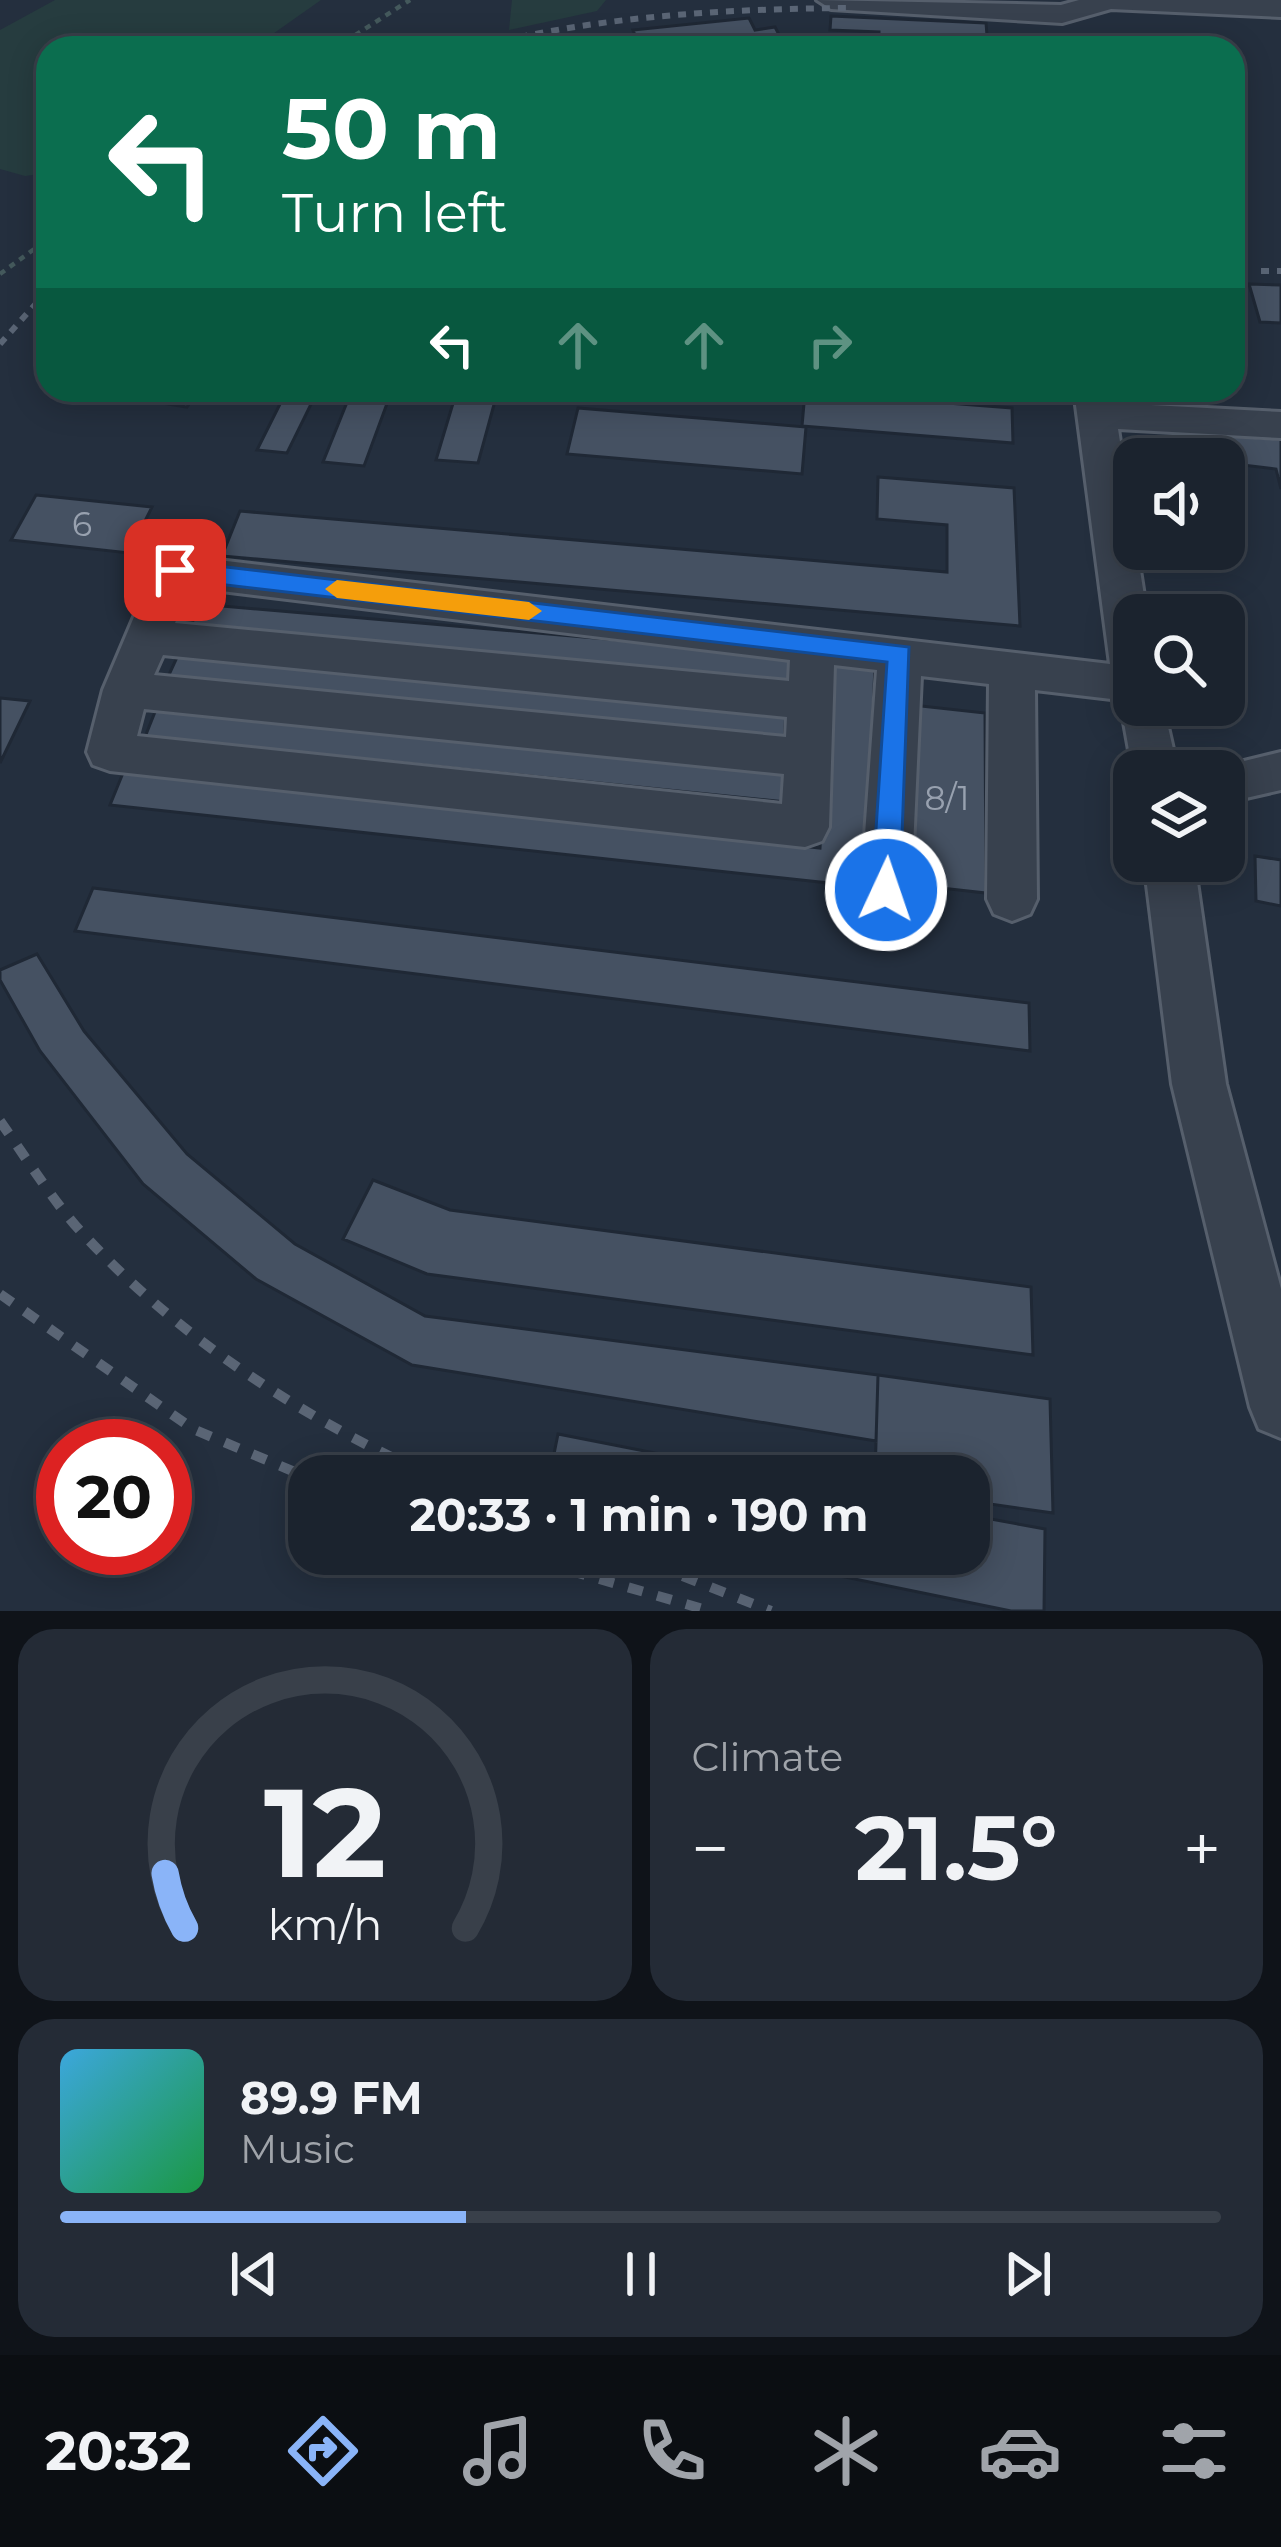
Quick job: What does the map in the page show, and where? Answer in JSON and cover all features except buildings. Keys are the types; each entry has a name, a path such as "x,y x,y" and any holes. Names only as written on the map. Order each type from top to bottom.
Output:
{"street":[{"path":"831,0 1062,7 1110,0 1281,8"},
{"path":"1122,594 1094,402 1281,425"},
{"path":"814,644 805,827 110,752 126,690 179,560 1113,679"},
{"path":"150,637 810,701"},
{"path":"886,890 900,654"},
{"path":"1012,668 1012,899"},
{"path":"126,690 808,758"},
{"path":"1245,779 1281,771"},
{"path":"1172,882 1199,1084 1281,1407"}],"path":[{"path":"353,36 410,0"},
{"path":"0,274 36,248"}],"green space":[{"path":"55,0 321,0 270,36 36,36 36,175 25,176 0,169 0,30"},
{"path":"512,0 606,0 597,11 509,30"}],"railway":[{"path":"525,36 660,16 850,8"},
{"path":"1261,271 1281,271"},
{"path":"0,344 36,304"},
{"path":"0,1121 75,1225 153,1302 287,1400 387,1455"},
{"path":"0,1294 193,1429 288,1469"},
{"path":"586,1575 710,1611"},
{"path":"680,1575 771,1611"}],"slow traffic":[{"path":"337,589 529,611"}],"route":[{"path":"175,570 900,654 886,890"}]}
